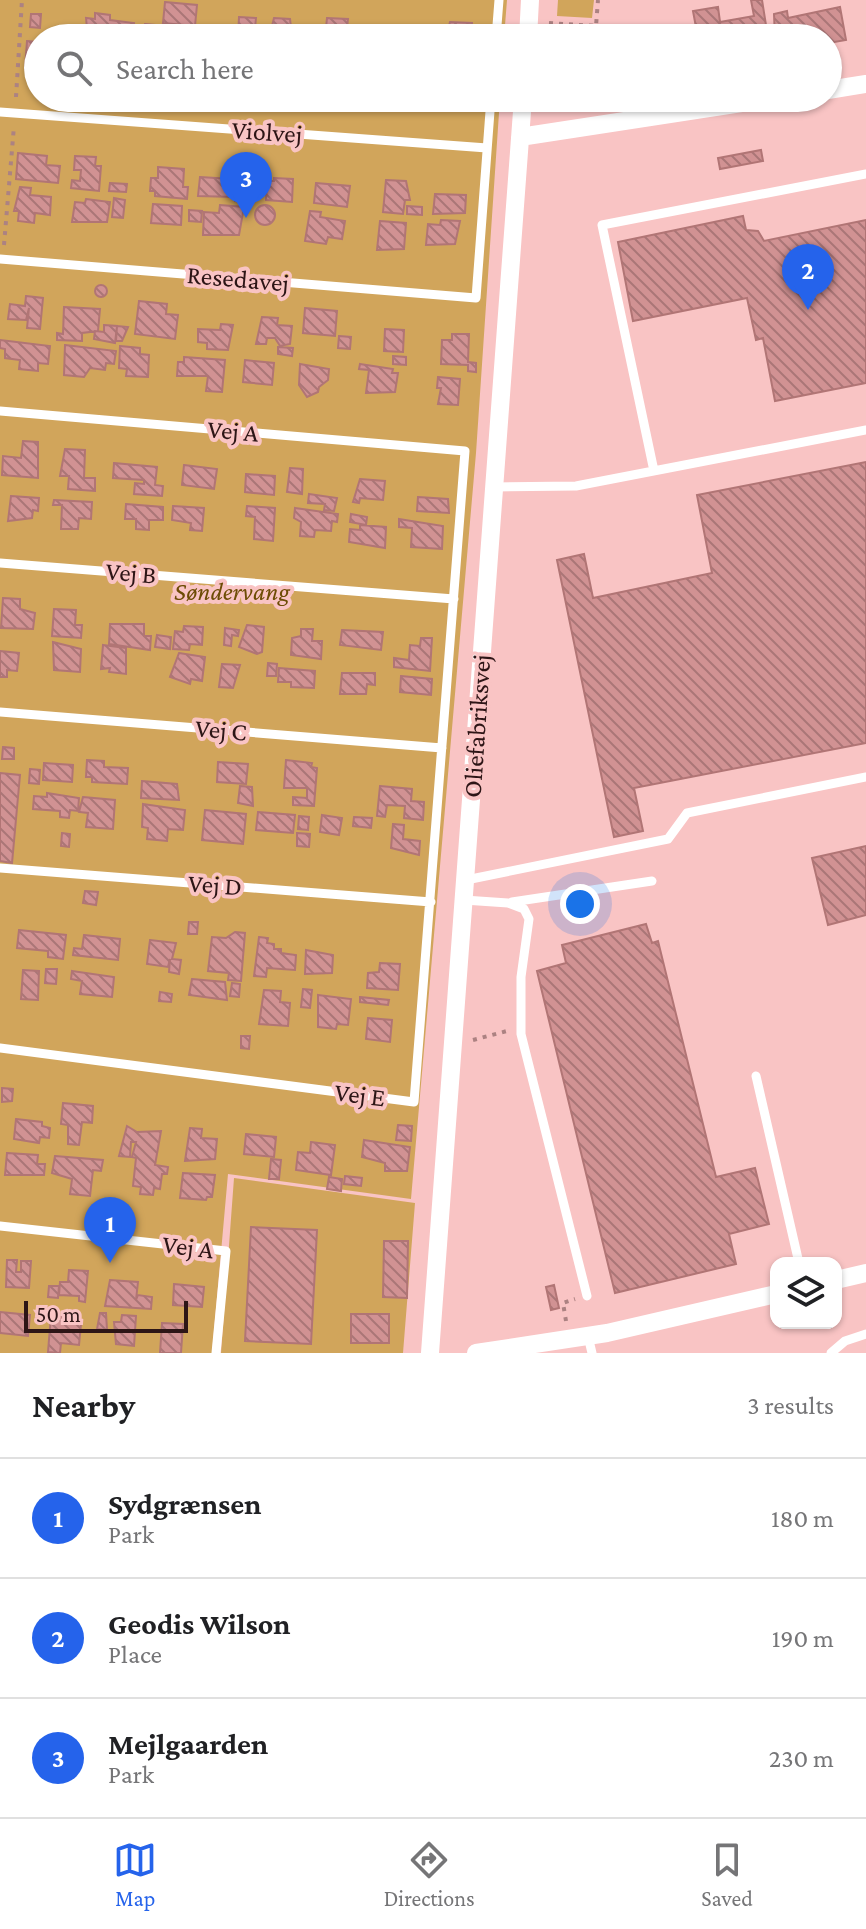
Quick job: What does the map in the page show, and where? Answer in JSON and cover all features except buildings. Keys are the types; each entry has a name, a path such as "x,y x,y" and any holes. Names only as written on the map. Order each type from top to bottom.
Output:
{"street":[{"path":"526,0 528,24"},
{"path":"842,88 866,84"},
{"name":"Oliefabriksvej","path":"430,1353 522,112"},
{"path":"520,137 683,112"},
{"path":"842,1279 866,1273"},
{"path":"476,1353 568,1339 590,1345 770,1296"}],"lane":[{"path":"497,24 499,0"},
{"name":"Violvej","path":"0,112 487,148"},
{"path":"487,148 490,112"},
{"name":"Resedavej","path":"0,259 476,298 487,148"},
{"path":"654,471 602,225 866,174"},
{"name":"Vej A","path":"0,411 465,451"},
{"path":"494,487 576,486 866,430"},
{"name":"Vej E","path":"0,1048 414,1102 465,451"},
{"name":"Vej B","path":"0,563 454,599"},
{"name":"Vej C","path":"0,712 442,748"},
{"path":"466,880 668,839 687,813 866,777"},
{"name":"Vej D","path":"0,868 431,902"},
{"path":"464,900 508,903 652,881"},
{"path":"508,903 524,909 529,919 521,977 521,1027 587,1296"},
{"path":"756,1076 798,1257"},
{"name":"Vej A","path":"0,1226 226,1251 216,1353"},
{"path":"831,1353 845,1341 866,1334"}],"path":[{"path":"596,24 598,0"},
{"path":"453,1045 521,1027"},
{"path":"568,1339 563,1303 587,1296"}],"green space":[{"name":"Søndervang","path":"0,0 507,0 505,24 24,24 24,112 499,112 476,453 411,1199 228,1174 212,1353 0,1353"},
{"path":"558,0 594,0 592,18 557,16"},
{"path":"234,1178 415,1203 403,1353 221,1353"}],"place":[{"name":"Mejlgaarden","path":"246,218"},
{"name":"Geodis Wilson","path":"808,310"},
{"name":"Sydgrænsen","path":"110,1263"}]}
